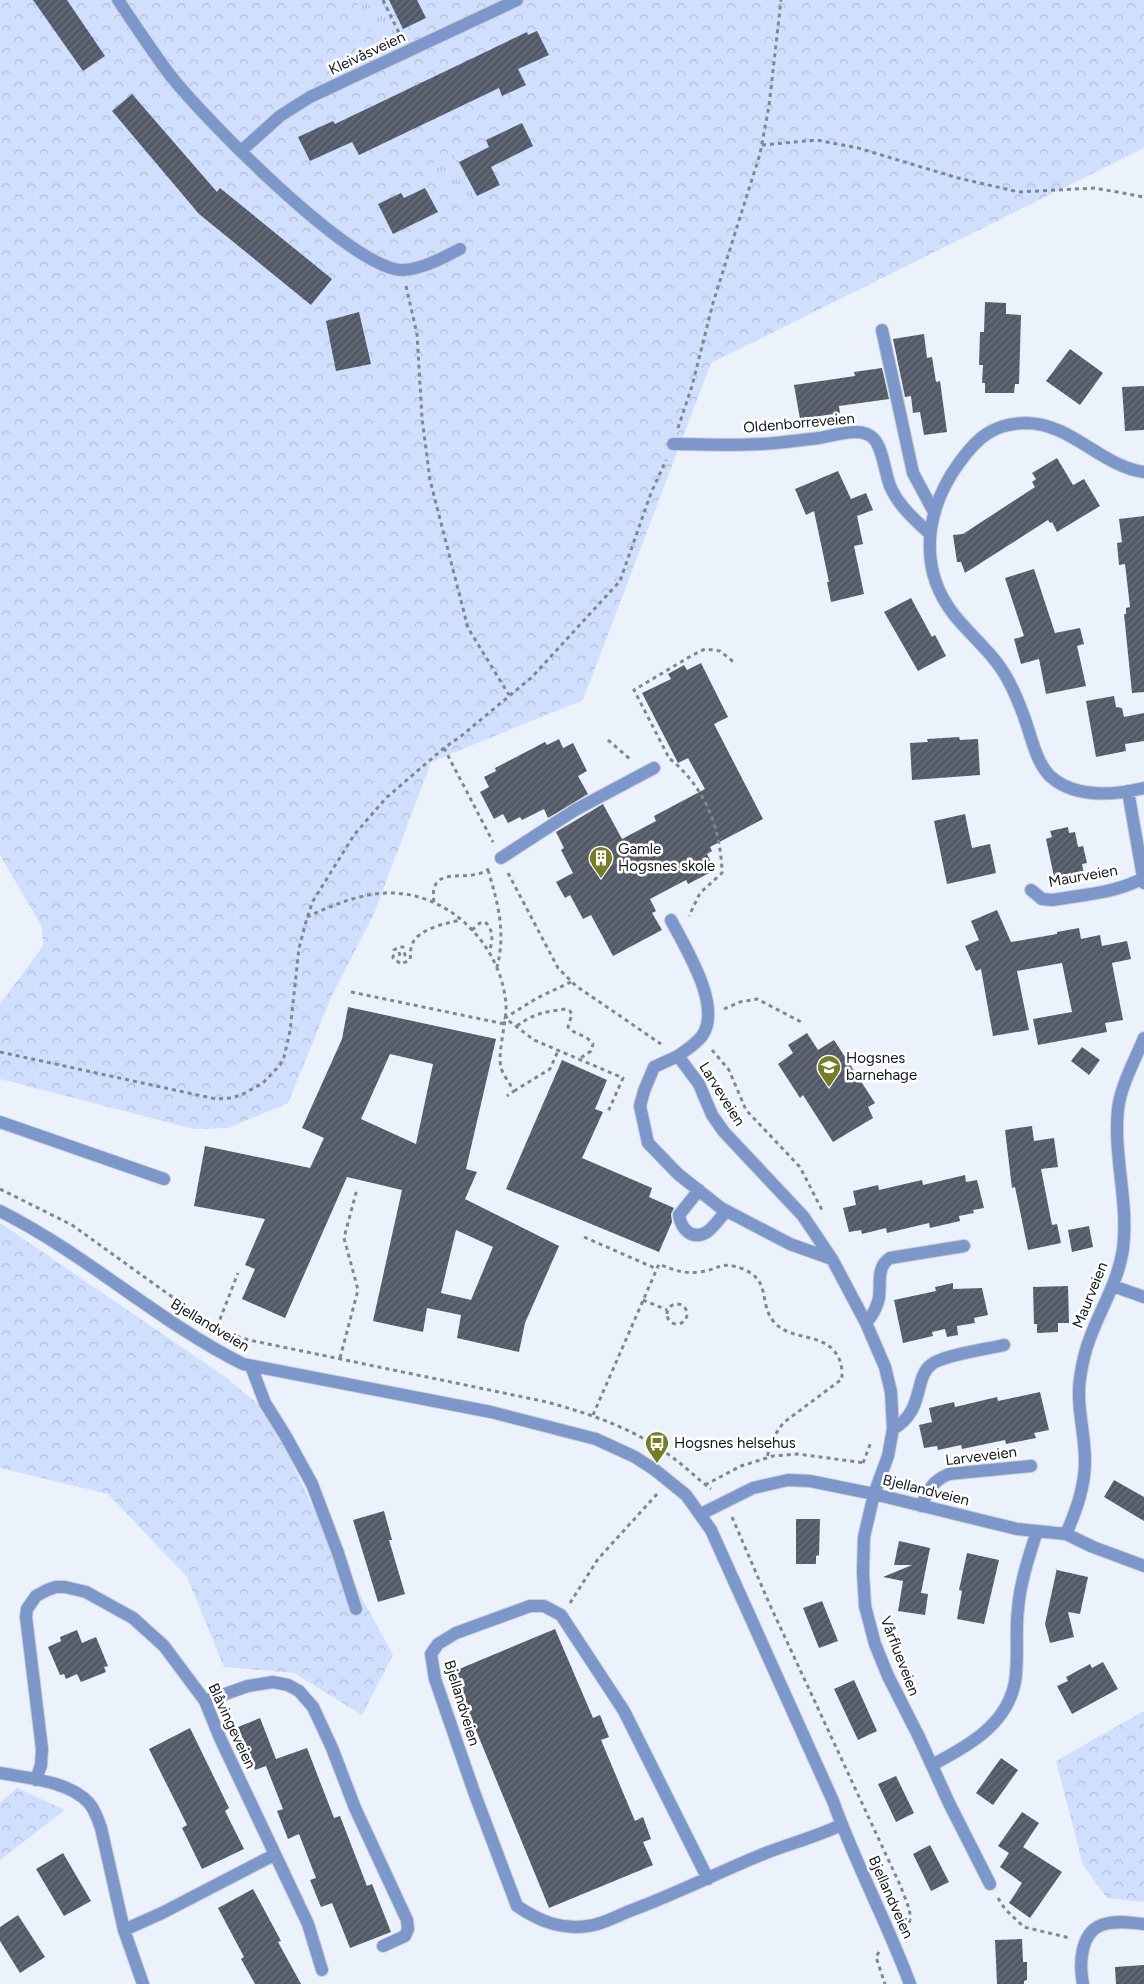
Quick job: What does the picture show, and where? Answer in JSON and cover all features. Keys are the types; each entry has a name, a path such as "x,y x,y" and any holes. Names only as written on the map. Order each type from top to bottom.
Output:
{"street":[{"path":"118,0 171,76 222,134 311,216 362,255 386,267 403,270 428,264 460,249"},
{"name":"Kleivåsveien","path":"241,151 280,116 310,97 517,0"},
{"path":"882,330 913,473 934,512"},
{"path":"1144,472 1111,460 1068,434 1047,426 1026,424 1007,426 981,436 973,444 949,477 934,512 929,533 931,571 946,603 956,617 989,651 1007,678 1023,714 1041,764 1050,776 1065,786 1081,791 1100,793 1144,788"},
{"name":"Oldenborreveien","path":"673,444 762,444 822,438 854,432 868,434 875,440 891,487 897,498 906,512 929,533"},
{"path":"502,860 575,810 649,770"},
{"name":"Maurveien","path":"1031,890 1042,898 1052,900 1143,881 1128,791"},
{"path":"671,920 700,977 707,1000 708,1017 707,1026 702,1037 678,1056"},
{"name":"Maurveien","path":"1066,1534 1084,1482 1084,1443 1079,1404 1080,1379 1089,1339 1113,1286 1123,1248 1124,1211 1117,1154 1118,1107 1127,1078 1144,1038"},
{"name":"Larveveien","path":"832,1259 790,1244 726,1211 678,1174 648,1143 640,1106 654,1067 678,1056 699,1084 712,1115 724,1132 803,1216 832,1259 866,1323 885,1367 891,1392 892,1429 888,1456 874,1494"},
{"path":"0,1122 164,1180"},
{"path":"698,1190 679,1215 680,1225 686,1232 695,1234 706,1232 726,1211"},
{"name":"Bjellandveien","path":"0,1211 20,1221 78,1257 216,1351 251,1366 491,1412 596,1440 635,1457 686,1495 701,1514 715,1539 833,1801 841,1825 900,1957 910,1984"},
{"path":"866,1323 876,1308 879,1298 880,1268 884,1262 890,1258 964,1246"},
{"path":"1113,1286 1144,1297"},
{"path":"892,1429 910,1415 916,1404 924,1374 931,1364 1004,1345"},
{"path":"251,1366 265,1403 286,1435 312,1484 338,1553 356,1609"},
{"name":"Larveveien","path":"921,1506 938,1478 949,1474 1031,1466"},
{"name":"Bjellandveien","path":"701,1514 753,1488 788,1480 810,1480 1017,1529 1066,1534 1093,1547 1144,1566"},
{"name":"Vårflueveien","path":"874,1494 864,1537 863,1572 865,1606 875,1644 888,1676 932,1765 948,1803 990,1884"},
{"path":"932,1765 960,1750 987,1730 1006,1708 1015,1682 1016,1626 1021,1590 1037,1531"},
{"name":"Blåvingeveien","path":"36,1780 41,1765 42,1748 26,1617 31,1602 36,1596 56,1587 65,1587 86,1592 133,1618 164,1646 205,1701 274,1855 308,1924 322,1970"},
{"name":"Bjellandveien","path":"561,1615 544,1606 530,1606 456,1634 438,1644 431,1654 431,1664 435,1679 474,1792 517,1906 534,1917 558,1926 589,1926 669,1897 755,1858 784,1846 819,1836 841,1825"},
{"path":"561,1615 624,1711 708,1880"},
{"path":"205,1701 248,1686 273,1682 288,1685 299,1691 314,1707 355,1808 407,1920 408,1929 405,1936 383,1946"},
{"path":"0,1773 58,1784 80,1796 89,1803 96,1813 124,1930 143,1984"},
{"path":"124,1930 162,1913 274,1855"},
{"path":"1083,1984 1080,1969 1085,1942 1095,1929 1103,1924 1117,1922 1144,1924"}],"path":[{"path":"382,0 408,51"},
{"path":"0,1052 216,1098 232,1098 264,1083 280,1064 284,1057 290,1031 299,948 306,918 313,901 354,835 386,798 509,694 532,677 620,581 651,493 673,444 692,386 713,303 762,145 769,106 782,0"},
{"path":"762,145 817,140 858,148 958,178 1020,192 1095,188 1143,196"},
{"path":"403,270 417,334 422,418 430,480 468,628 509,694"},
{"path":"684,946 690,911 700,893 722,873 722,854 716,827 692,780 669,759 634,690 705,649 720,650 736,664"},
{"path":"608,740 649,770"},
{"path":"444,748 515,889 558,968 571,982 678,1056"},
{"path":"434,903 432,892 437,882 448,876 478,874 488,870 502,860"},
{"path":"488,870 497,901 502,931 501,952 496,968"},
{"path":"306,918 340,902 383,894 411,895 442,906 462,920 489,952 496,968 506,1004 501,1068 514,1091"},
{"path":"399,952 400,956 405,955 403,947 399,947 394,950 393,958 401,964 405,963 410,960 411,947 426,931 434,926 462,920"},
{"path":"472,930 480,923 485,922 488,925 492,936 489,952"},
{"path":"505,1018 537,998 571,982"},
{"path":"351,992 505,1024"},
{"path":"708,1017 740,1002 757,999 803,1023"},
{"path":"517,1026 527,1018 538,1013 566,1009 570,1011 572,1014 568,1026 570,1030 586,1036 593,1044 591,1051 579,1060"},
{"path":"505,1018 534,1040 623,1078 607,1114"},
{"path":"507,1096 550,1069 558,1051"},
{"path":"0,1189 72,1225 225,1333 249,1340 547,1402 593,1415 625,1428 667,1453 727,1501 769,1603 901,1887 910,1913"},
{"path":"340,1358 358,1290 344,1238 358,1189"},
{"path":"584,1237 657,1269"},
{"path":"593,1415 659,1264 676,1271 702,1272 726,1264 753,1274 761,1282 773,1321 785,1331 818,1339 829,1346 840,1361 842,1380 784,1423 771,1441 767,1458"},
{"path":"217,1327 238,1273"},
{"path":"643,1300 667,1310"},
{"path":"672,1305 682,1305 686,1311 686,1318 682,1323 673,1324 666,1317 667,1310 672,1305"},
{"path":"561,1615 579,1591 598,1559 668,1481"},
{"path":"990,1884 1005,1909 1024,1927 1085,1942"}],"green space":[{"path":"0,0 1144,0 1144,148 711,363 583,700 431,762 373,916 333,993 288,1103 228,1128 194,1129 0,1079 0,1004 43,946 42,927 0,855"},
{"path":"367,0 380,0 397,36 376,46 357,5"},
{"path":"452,153 474,196 453,206 431,164"},
{"path":"0,1223 224,1376 269,1413 315,1512 393,1655 362,1715 294,1673 224,1667 187,1577 108,1494 0,1468"},
{"path":"1144,1712 1144,1902 1107,1898 1083,1865 1056,1761"},
{"path":"17,1788 65,1810 0,1860 0,1803"}],"building":[{"path":"33,0 67,0 105,56 83,71"},
{"path":"389,0 417,0 426,18 403,29"},
{"path":"537,31 549,55 518,69 526,85 502,96 499,88 359,155 352,142 310,161 298,137 333,121 335,124 527,32 528,35"},
{"path":"132,94 217,192 220,188 332,279 311,305 199,214 112,111"},
{"path":"522,123 533,146 491,167 500,185 477,196 459,162 489,147 486,140"},
{"path":"425,188 438,212 393,234 378,204 401,193 404,198"},
{"path":"985,302 1006,303 1006,314 1021,315 1019,384 1015,384 1014,393 985,393 985,383 982,383 983,365 979,365 980,332 984,332"},
{"path":"359,312 371,364 336,371 326,321"},
{"path":"924,334 927,358 932,357 936,382 940,381 947,432 924,435 920,412 913,413 911,396 905,397 893,339"},
{"path":"1070,349 1103,373 1080,405 1046,381"},
{"path":"882,368 889,399 839,406 840,413 800,419 794,385 855,376 854,372"},
{"path":"1144,386 1144,430 1125,431 1122,387"},
{"path":"1057,458 1073,485 1084,479 1100,506 1057,532 1052,522 1050,523 1048,520 965,573 961,562 957,562 953,535 963,534 1035,487 1032,482 1036,479 1032,473"},
{"path":"838,471 851,499 866,493 873,510 857,516 863,544 854,546 864,594 831,602 827,582 829,582 814,511 806,515 795,489"},
{"path":"1144,516 1144,692 1132,693 1124,614 1126,614 1126,608 1130,607 1125,564 1119,565 1117,543 1122,542 1119,519"},
{"path":"1034,569 1055,633 1080,628 1084,644 1077,646 1086,686 1046,694 1039,659 1021,664 1014,639 1024,636 1005,578"},
{"path":"911,598 932,637 935,635 946,656 918,671 884,612"},
{"path":"701,663 728,717 714,724 763,819 710,847 712,851 707,854 715,870 688,884 686,880 650,899 656,911 652,913 662,930 613,956 591,915 583,919 570,895 565,898 556,882 573,873 561,850 564,848 556,832 603,804 622,839 656,821 654,816 705,789 688,758 678,763 642,693 671,679 668,674 684,665 687,670"},
{"path":"1114,696 1116,707 1122,708 1124,717 1144,713 1144,741 1125,744 1126,751 1096,757 1086,701"},
{"path":"959,737 960,740 978,739 980,775 912,780 910,743 928,742 927,739"},
{"path":"559,739 563,748 573,743 587,771 578,776 588,794 548,818 544,809 522,820 520,817 508,823 503,814 494,819 480,792 489,787 484,777 496,771 495,768 545,742 547,745"},
{"path":"965,814 972,848 990,844 996,873 947,884 934,821"},
{"path":"1068,827 1069,833 1075,832 1078,847 1083,846 1087,863 1082,864 1084,874 1055,881 1046,839 1052,837 1050,831"},
{"path":"997,910 1011,942 1079,928 1081,939 1100,935 1102,946 1127,941 1131,959 1112,963 1123,1020 1105,1023 1107,1032 1038,1045 1033,1019 1072,1012 1062,963 1017,971 1029,1030 993,1036 981,969 976,971 965,946 979,940 971,921"},
{"path":"348,1007 496,1039 466,1169 477,1172 465,1199 559,1246 525,1323 519,1352 457,1338 461,1315 427,1308 423,1332 373,1321 402,1190 347,1177 285,1318 242,1299 255,1269 245,1265 265,1219 194,1206 205,1146 310,1168 324,1138 302,1128 342,1039","holes":["390,1054 433,1064 416,1144 361,1119","456,1230 493,1247 471,1300 441,1293"]},
{"path":"807,1033 818,1050 834,1040 875,1103 868,1107 873,1118 833,1142 803,1095 800,1098 778,1064 793,1053 788,1045"},
{"path":"1082,1047 1100,1060 1089,1075 1071,1061"},
{"path":"562,1060 607,1080 595,1109 603,1112 582,1158 652,1188 649,1197 674,1208 671,1214 672,1222 659,1252 506,1189"},
{"path":"1032,1126 1034,1141 1054,1138 1058,1167 1041,1169 1052,1225 1057,1224 1061,1243 1028,1250 1015,1187 1012,1188 1005,1130"},
{"path":"965,1175 966,1182 977,1180 984,1208 973,1210 974,1213 959,1216 960,1221 930,1228 929,1223 887,1233 886,1228 862,1234 861,1230 849,1232 843,1208 856,1205 853,1191 878,1185 879,1190 922,1180 923,1185"},
{"path":"1089,1226 1093,1247 1072,1252 1068,1230"},
{"path":"953,1283 953,1289 982,1288 988,1315 974,1318 975,1323 957,1326 958,1335 947,1337 945,1329 932,1332 933,1336 903,1343 894,1300 936,1291 935,1287"},
{"path":"1068,1286 1069,1323 1058,1323 1058,1332 1037,1333 1037,1324 1034,1324 1033,1287"},
{"path":"1040,1392 1049,1430 1034,1433 1036,1438 1006,1444 1005,1440 962,1449 961,1445 938,1450 937,1446 924,1448 919,1425 932,1422 929,1408 954,1402 955,1407 997,1397 998,1401"},
{"path":"1114,1480 1144,1497 1144,1521 1104,1497"},
{"path":"384,1511 392,1540 389,1540 405,1594 378,1602 353,1520"},
{"path":"796,1519 820,1519 819,1555 816,1556 816,1564 796,1564"},
{"path":"899,1541 930,1548 921,1593 928,1594 925,1615 898,1611 903,1581 883,1577 912,1565 894,1565"},
{"path":"967,1553 999,1560 984,1624 957,1619 962,1591 959,1590"},
{"path":"1057,1568 1057,1570 1088,1577 1080,1614 1068,1612 1074,1637 1050,1643 1045,1624"},
{"path":"822,1601 838,1641 819,1648 803,1608"},
{"path":"555,1629 593,1718 600,1715 609,1737 601,1740 635,1821 643,1817 651,1839 643,1842 653,1865 549,1908 452,1672"},
{"path":"77,1630 82,1643 96,1637 108,1666 104,1667 106,1672 81,1682 77,1674 66,1679 64,1674 60,1675 48,1647 61,1641 60,1637"},
{"path":"1103,1662 1118,1689 1072,1714 1057,1686 1068,1681 1066,1677 1090,1664 1092,1668"},
{"path":"854,1680 877,1731 858,1740 834,1689"},
{"path":"260,1718 276,1759 307,1748 334,1818 340,1816 367,1886 372,1884 391,1932 350,1948 332,1903 321,1907 310,1880 316,1878 299,1834 288,1839 277,1811 283,1809 266,1766 255,1770 238,1727"},
{"path":"190,1728 229,1808 225,1811 244,1849 202,1869 182,1828 187,1825 149,1749"},
{"path":"1001,1758 1018,1770 993,1805 976,1793"},
{"path":"896,1776 914,1813 896,1822 878,1784"},
{"path":"1022,1812 1039,1823 1023,1847 1062,1872 1030,1918 1009,1903 1022,1883 1000,1867 1009,1853 998,1846"},
{"path":"930,1845 949,1882 931,1891 913,1854"},
{"path":"63,1853 91,1901 64,1916 36,1869"},
{"path":"253,1889 281,1941 278,1942 301,1984 255,1984 241,1959 244,1957 218,1908"},
{"path":"18,1915 45,1957 20,1973 0,1941 0,1927"},
{"path":"1022,1939 1023,1962 1027,1962 1027,1980 1024,1981 1024,1984 997,1984 995,1940"},
{"path":"1144,1965 1144,1984 1116,1984 1115,1967"}],"place":[{"name":"Gamle Hogsnes skole","path":"601,879"},
{"name":"Hogsnes barnehage","path":"829,1088"},
{"name":"Hogsnes helsehus","path":"657,1464"}]}
